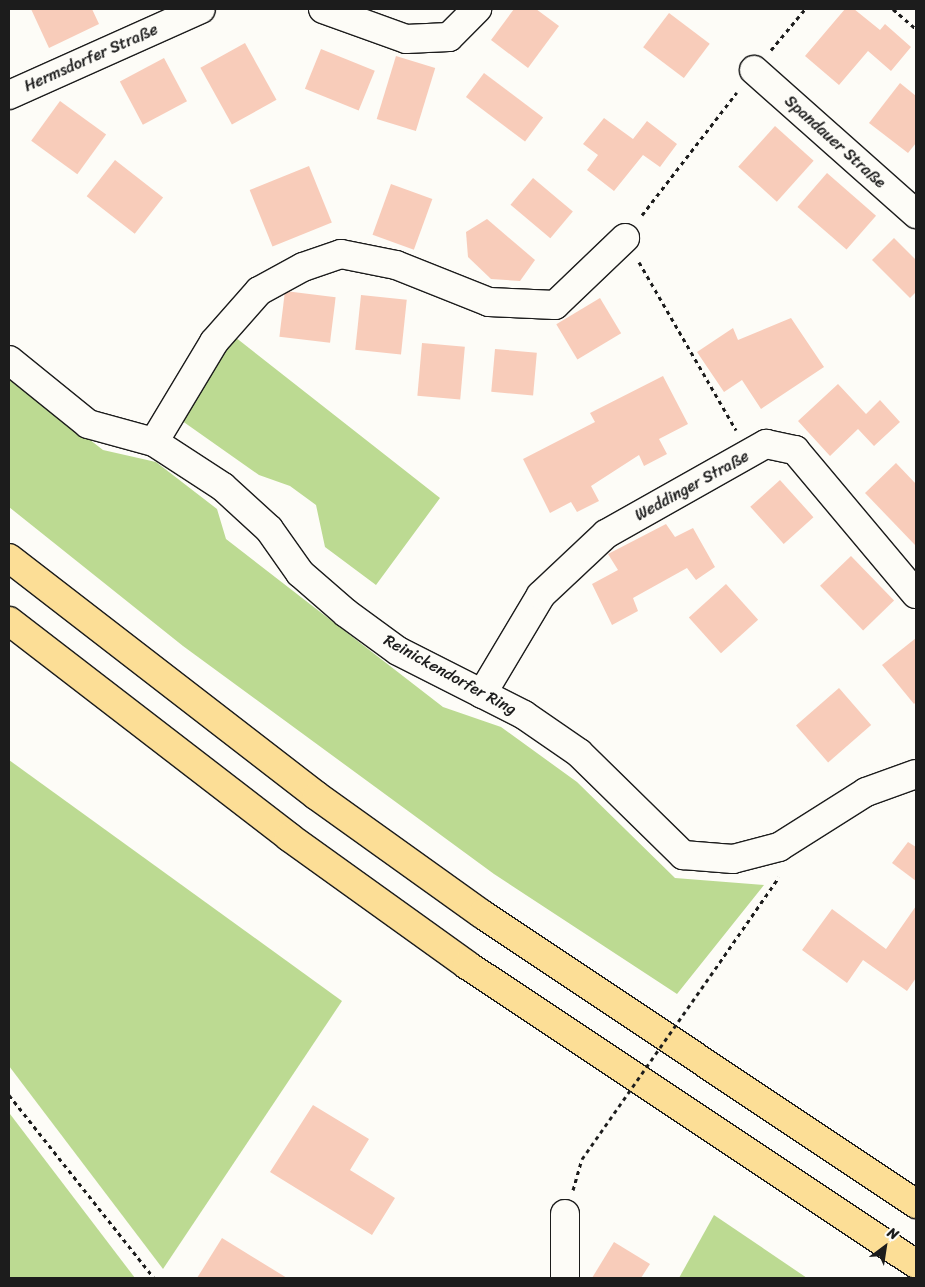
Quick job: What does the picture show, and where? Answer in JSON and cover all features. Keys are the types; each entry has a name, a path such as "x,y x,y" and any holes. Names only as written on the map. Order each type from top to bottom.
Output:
{"highway":[{"path":"9,558 317,796 482,914 916,1204"},
{"path":"9,621 289,837 467,965 916,1264"}],"street":[{"name":"Hermsdorfer Straße","path":"9,95 201,9"},
{"path":"323,9 406,39 449,37 477,9"},
{"name":"Spandauer Straße","path":"754,70 916,214"},
{"path":"154,442 214,342 259,291 303,267 341,254 396,265 489,302 555,305 625,238"},
{"name":"Reinickendorfer Ring","path":"9,360 88,424 154,442 223,487 269,529 300,573 346,613 398,651 524,715 579,753 683,855 733,859 779,847 866,792 916,774"},
{"name":"Weddinger Straße","path":"482,694 541,595 606,534 766,444 795,450 916,594"},
{"path":"565,1278 566,1214"}],"path":[{"path":"750,454 625,238 754,70 805,9"},
{"path":"893,9 916,29"},
{"path":"582,1159 784,870"},
{"path":"9,1095 154,1278"}],"green space":[{"path":"235,337 440,498 376,585 325,547 316,505 290,486 259,475 178,418"},
{"path":"9,377 103,450 156,462 217,509 226,539 443,707 501,727 577,782 675,878 764,885 677,994 494,874 183,646 9,507"},
{"path":"9,760 342,1001 163,1269 9,1066"},
{"path":"10,1114 135,1278 9,1278"},
{"path":"714,1215 807,1278 679,1278"}],"building":[{"path":"31,9 92,9 99,24 49,48"},
{"path":"514,9 536,9 559,26 528,68 491,40"},
{"path":"845,9 854,9 880,30 885,24 911,47 891,71 868,51 839,85 805,56"},
{"path":"669,13 710,44 684,78 643,47"},
{"path":"245,43 277,100 232,125 200,68"},
{"path":"321,49 375,71 359,111 305,89"},
{"path":"396,56 435,68 416,131 377,119"},
{"path":"164,58 187,101 143,125 120,81"},
{"path":"484,73 543,118 525,141 466,97"},
{"path":"900,83 916,96 916,143 908,153 869,123"},
{"path":"60,101 106,135 77,174 31,141"},
{"path":"604,118 633,139 647,121 677,144 660,167 643,155 614,191 587,170 598,155 583,144"},
{"path":"775,126 814,161 777,202 738,167"},
{"path":"115,160 163,198 135,234 87,196"},
{"path":"309,166 332,223 273,247 250,190"},
{"path":"827,173 876,216 847,250 797,207"},
{"path":"533,178 573,211 550,238 511,205"},
{"path":"391,184 432,199 414,250 373,235"},
{"path":"487,219 535,260 520,281 491,279 468,257 466,232"},
{"path":"894,238 916,260 916,292 910,298 872,260"},
{"path":"285,291 336,297 330,343 279,337"},
{"path":"361,295 407,300 401,355 355,350"},
{"path":"600,298 621,333 577,359 556,324"},
{"path":"791,318 824,367 761,409 742,380 724,392 697,352 733,328 738,340"},
{"path":"422,343 465,347 460,400 417,396"},
{"path":"495,349 537,353 533,395 491,392"},
{"path":"663,376 688,424 659,439 667,454 644,466 639,455 591,486 599,501 577,512 571,502 550,513 523,459 595,422 590,413"},
{"path":"838,384 866,414 880,400 900,422 874,446 858,429 830,456 798,421"},
{"path":"896,463 916,484 915,545 865,493"},
{"path":"780,480 813,517 784,544 750,507"},
{"path":"666,524 675,537 693,528 715,567 696,580 687,568 633,598 638,611 612,625 592,584 618,570 608,554"},
{"path":"851,556 894,601 863,630 820,586"},
{"path":"726,584 758,620 721,653 689,617"},
{"path":"916,638 916,702 914,704 882,665"},
{"path":"839,688 871,725 828,762 796,725"},
{"path":"908,842 916,847 916,881 892,863"},
{"path":"916,906 916,978 907,991 863,960 847,983 802,950 832,909 886,949"},
{"path":"313,1105 369,1139 350,1170 395,1198 372,1235 270,1172"},
{"path":"222,1238 287,1278 197,1278"},
{"path":"614,1242 650,1264 641,1278 592,1278"}]}
